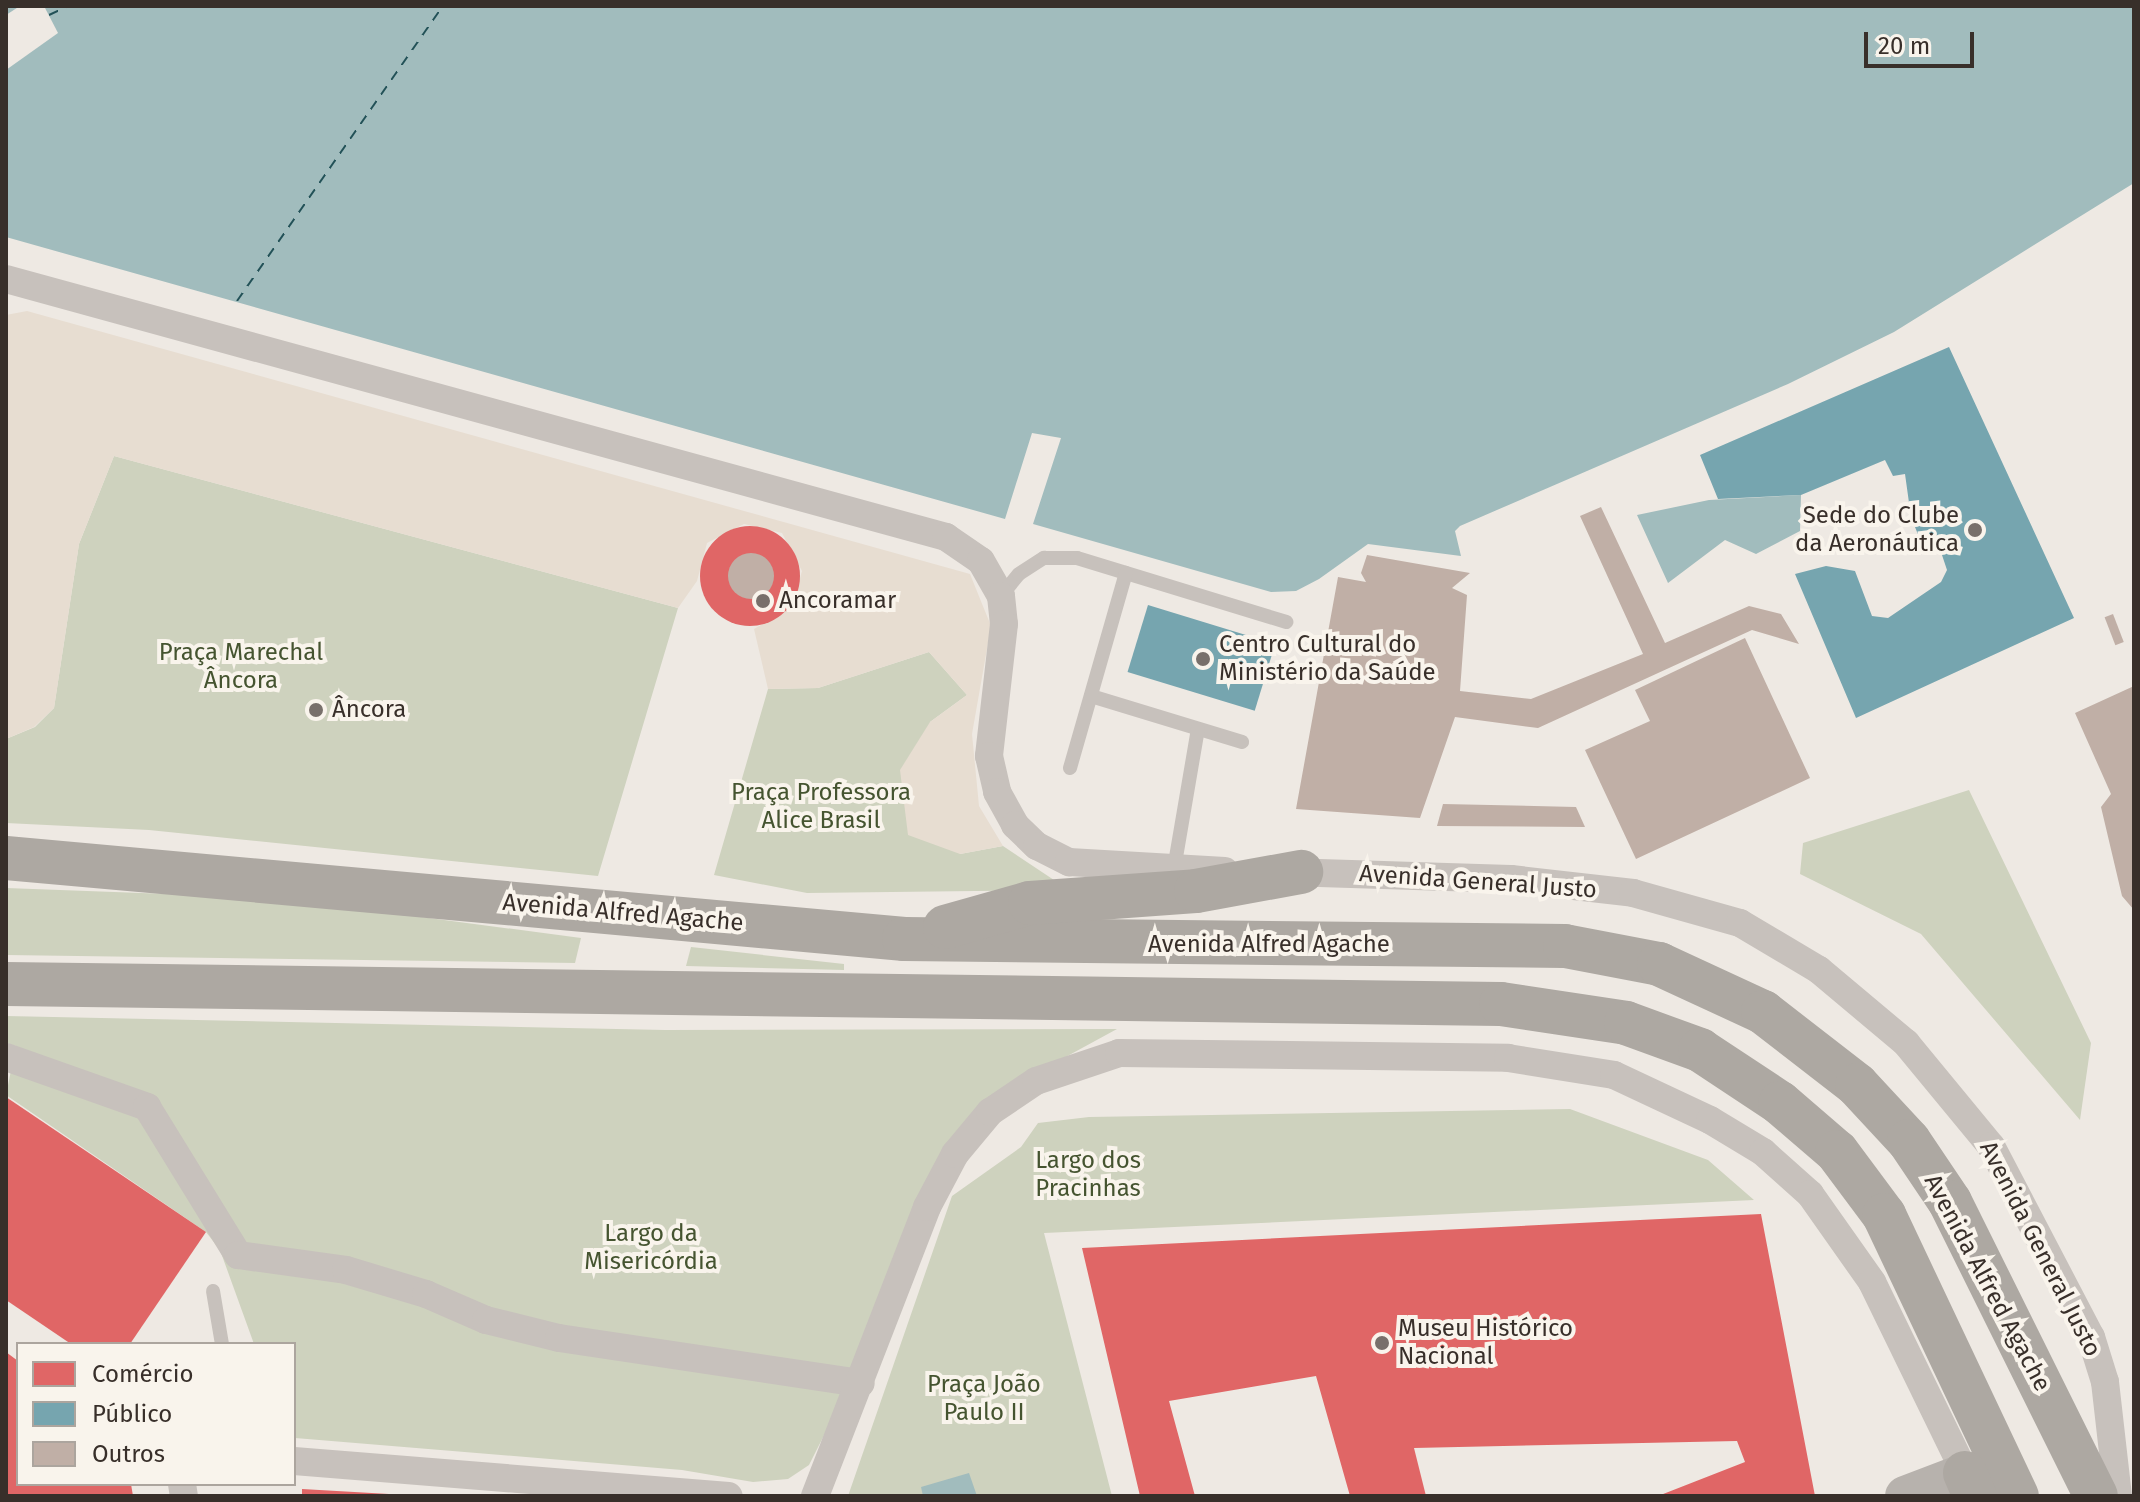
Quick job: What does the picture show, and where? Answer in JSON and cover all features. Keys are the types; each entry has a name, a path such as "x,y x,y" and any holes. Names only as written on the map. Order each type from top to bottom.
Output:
{"highway":[{"name":"Avenida Alfred Agache","path":"6,858 904,939 1565,946 1659,964 1708,983 1763,1012 1857,1085 1909,1141 1950,1202 2096,1496"},
{"path":"904,939 1030,903 1196,891 1301,872"},
{"path":"6,984 1501,1004 1626,1023 1700,1050 1780,1103 1837,1152 1884,1215 2017,1496"}],"street":[{"path":"6,279 946,537 981,561 1001,596"},
{"name":"Avenida General Justo","path":"1001,596 1004,624 989,756 997,792 1015,825 1037,846 1069,862 1174,869 1511,879 1633,893 1740,923 1819,970 1872,1010 1947,1088 1991,1146 2091,1337 2105,1382 2118,1496"},
{"path":"815,1496 927,1207 955,1154 990,1112 1036,1081 1119,1053 1508,1058 1614,1075 1737,1136 1810,1194 1872,1282 1972,1490 1905,1496"},
{"path":"6,1057 147,1107 238,1255 346,1270 426,1294 486,1320 559,1338 861,1383"},
{"path":"296,1461 729,1496"}],"lane":[{"path":"1001,596 1019,574 1044,558 1077,558 1286,622"},
{"path":"1070,768 1126,573"},
{"path":"1091,696 1242,742"},
{"path":"1174,869 1198,729"},
{"path":"213,1291 222,1342"}],"green space":[{"name":"Praça Marechal Âncora","path":"114,456 678,608 598,876 149,830 6,823 6,739 35,727 54,708 79,544"},
{"name":"Praça Professora Alice Brasil","path":"929,652 967,695 930,722 960,854 1003,846 1069,890 807,893 714,875 768,689 818,688"},
{"path":"1969,790 2091,1043 2080,1120 1921,934 1800,874 1803,843"},
{"path":"6,888 278,898 581,938 575,963 6,955"},
{"path":"691,947 844,964 844,970 686,966"},
{"name":"Largo da Misericórdia","path":"6,1016 665,1030 1117,1029 996,1095 809,1465 788,1479 753,1482 682,1470 296,1438 296,1342 253,1342 220,1250 206,1232 6,1095 16,1046 6,1043"},
{"path":"1570,1109 1708,1160 1754,1200 1044,1233 1112,1496 848,1496 952,1196 1021,1147 1038,1123 1089,1117"}],"shaded area":[{"path":"27,311 970,574 991,626 972,734 979,806 1003,846 960,854 908,835 900,770 930,722 967,695 929,652 818,688 768,689 754,629 792,607 802,571 782,533 744,524 707,543 697,581 678,608 114,456 79,544 54,708 34,727 6,739 6,315"}],"water":[{"path":"6,6 2134,6 2134,183 1894,332 1788,384 1460,526 1455,531 1461,556 1368,544 1319,579 1296,591 1271,592 1033,524 1061,438 1032,433 1005,519 6,237"},
{"path":"1801,495 1800,531 1756,554 1725,540 1668,583 1637,515 1709,500"},
{"path":"969,1473 977,1496 923,1496 921,1487"}],"pier":[{"path":"20,6 44,6 58,33 6,70 6,15"}],"building: Comércio":[{"path":"750,526 769,529 786,540 797,557 800,576 797,595 786,612 769,623 750,626 731,623 714,612 703,595 700,576 703,557 714,540 731,529"},
{"path":"6,1097 206,1232 131,1342 68,1342 6,1300"},
{"path":"1761,1214 1815,1496 1658,1496 1745,1462 1737,1441 1414,1448 1426,1496 1350,1496 1316,1376 1169,1401 1195,1496 1140,1496 1082,1248"},
{"path":"6,1352 16,1360 16,1486 131,1486 133,1496 6,1496"},
{"path":"302,1489 389,1494 389,1496 302,1496"}],"building: Público":[{"name":"Sede do Clube da Aeronáutica","path":"1949,347 2074,618 1856,718 1795,574 1826,566 1855,571 1872,616 1888,618 1941,582 1947,570 1942,555 1921,542 1911,517 1905,474 1893,476 1885,460 1801,495 1718,499 1700,455"},
{"name":"Centro Cultural do Ministério da Saúde","path":"1148,605 1275,644 1255,711 1128,672"}],"building: Outros":[{"path":"1601,507 1665,643 1749,606 1781,614 1799,644 1752,630 1538,728 1455,717 1420,818 1296,809 1338,577 1366,582 1361,573 1367,555 1470,573 1452,588 1467,595 1460,691 1531,699 1643,654 1580,516"},
{"path":"751,553 767,560 774,576 767,592 751,599 735,592 728,576 735,560"},
{"path":"2113,614 2124,642 2115,645 2105,617"},
{"path":"1745,638 1810,778 1636,859 1585,750 1650,721 1635,690"},
{"path":"2134,686 2134,910 2122,896 2101,807 2111,794 2075,713"},
{"path":"1443,804 1576,807 1585,827 1437,826"}],"ferry route":[{"path":"49,15 68,6"},
{"path":"237,301 443,6"}],"place":[{"name":"Sede do Clube da Aeronáutica","path":"1975,530"},
{"name":"Ancoramar","path":"763,601"},
{"name":"Centro Cultural do Ministério da Saúde","path":"1203,659"},
{"name":"Âncora","path":"316,710"},
{"name":"Museu Histórico Nacional","path":"1382,1343"}],"park label":[{"name":"Largo dos Pracinhas","path":"1088,1175"},
{"name":"Praça João Paulo II","path":"984,1399"}]}
